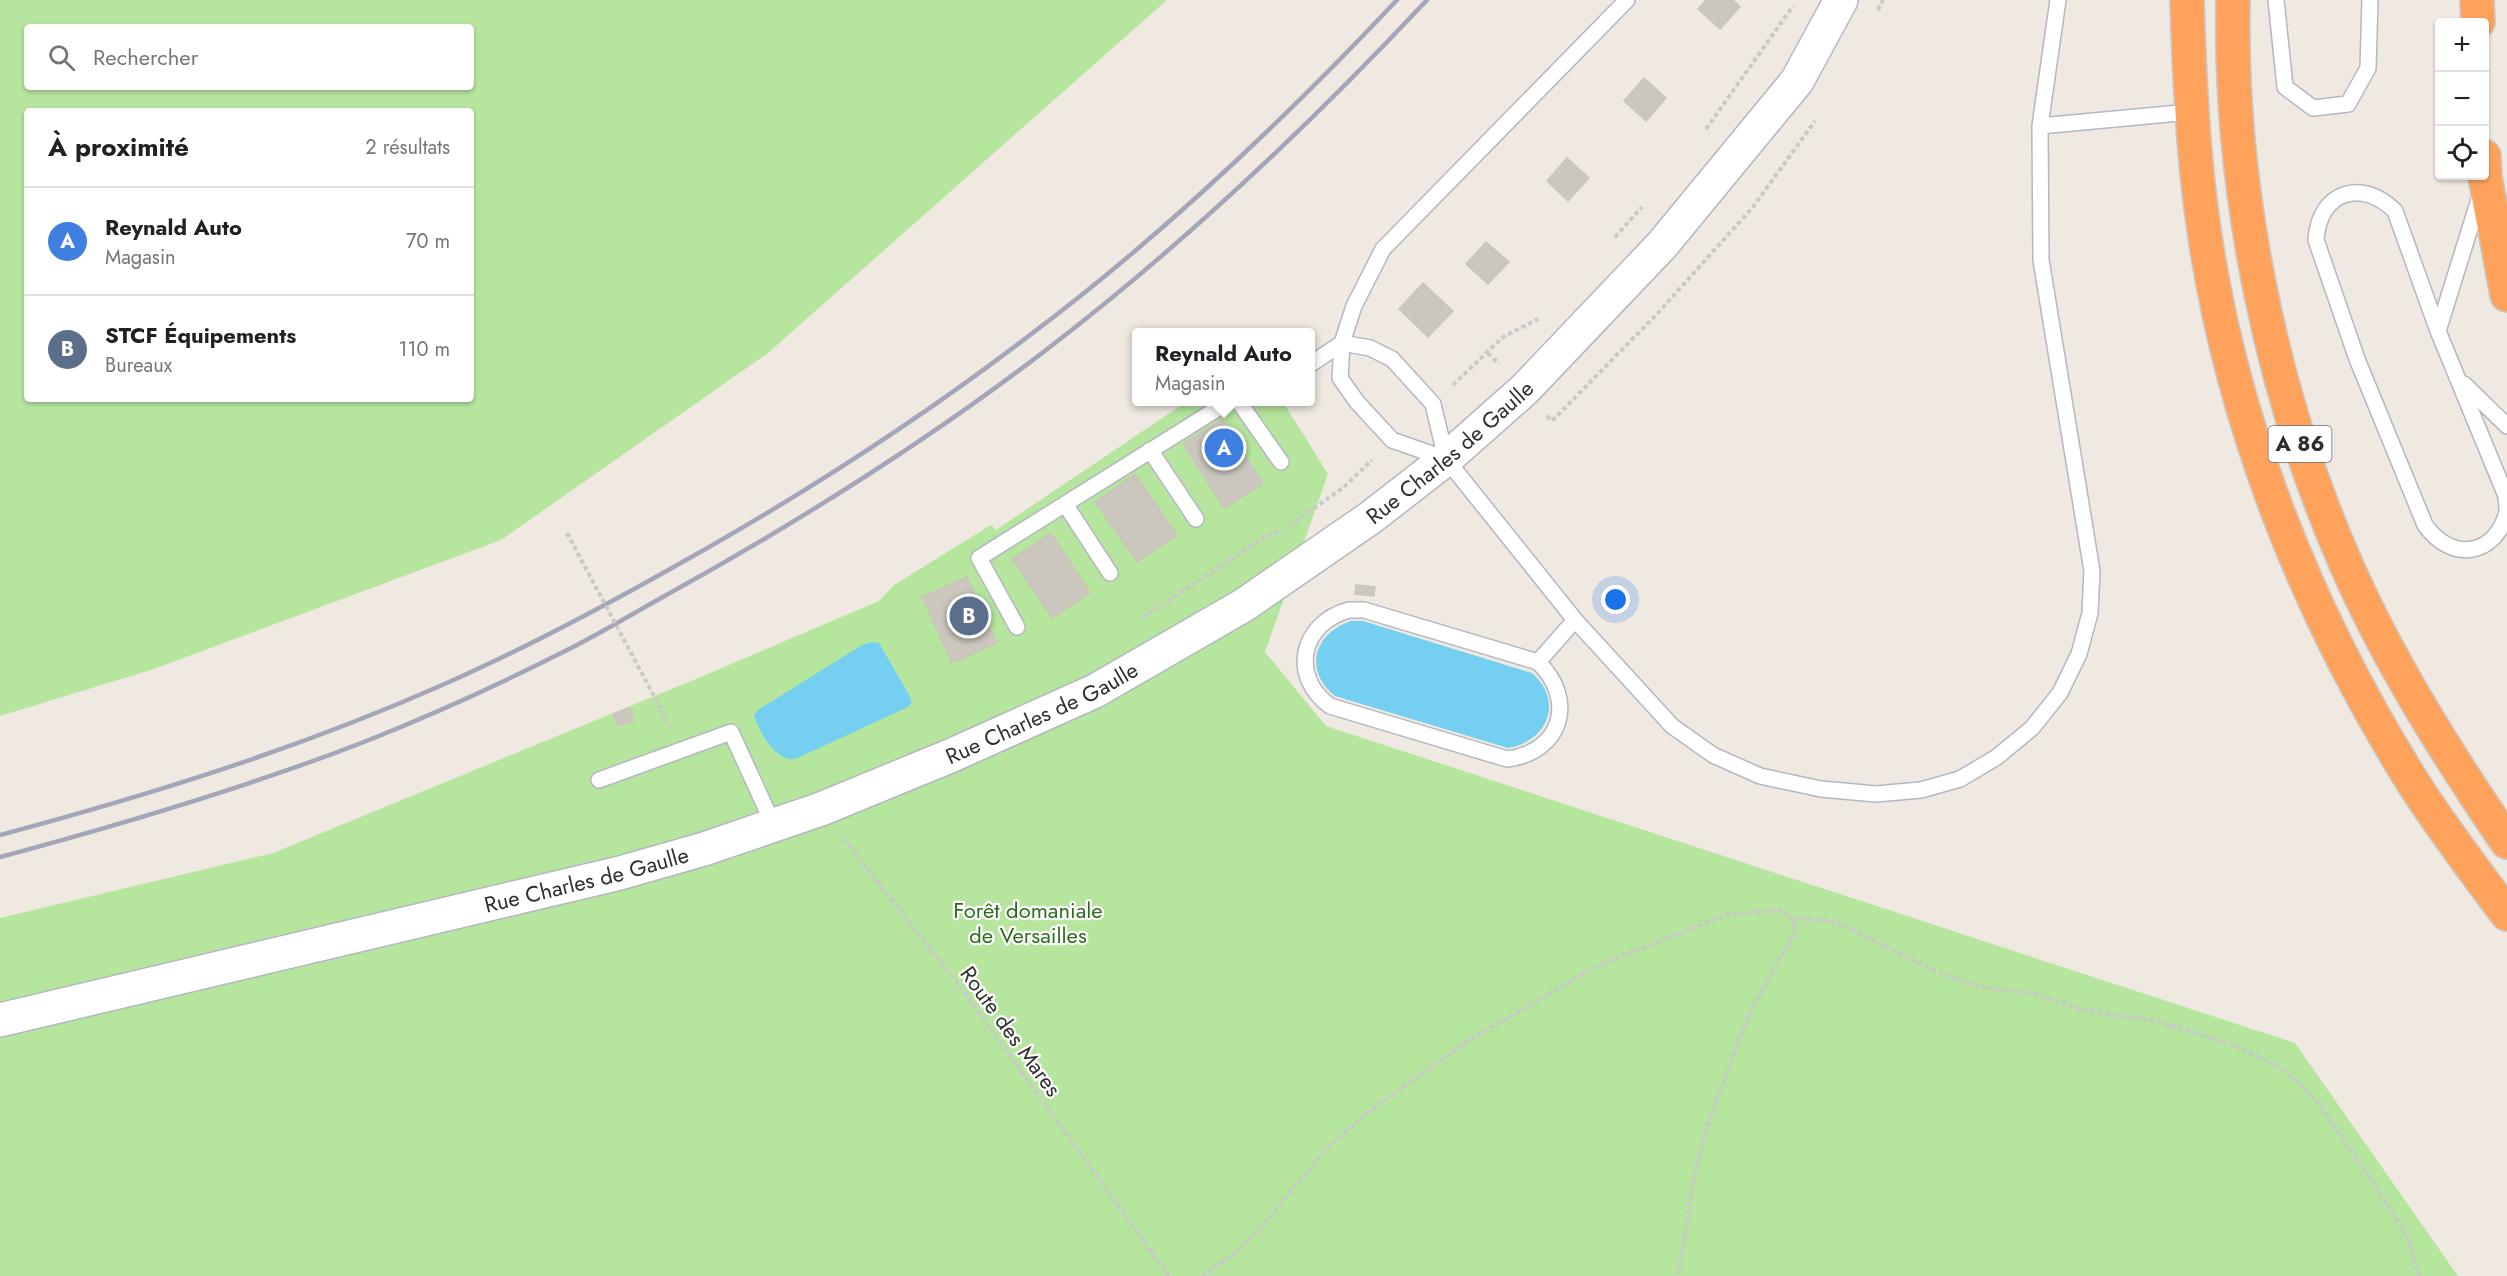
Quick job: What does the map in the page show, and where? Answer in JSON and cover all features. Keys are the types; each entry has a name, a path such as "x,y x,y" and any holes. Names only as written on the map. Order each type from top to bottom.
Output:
{"highway":[{"path":"2187,0 2190,112 2201,210 2234,377 2258,459 2288,542 2322,618 2371,712 2413,782 2461,853 2507,914"},
{"name":"A 86","path":"2233,0 2234,108 2246,204 2260,288 2305,460 2346,565 2401,673 2452,761 2507,842"},
{"path":"2477,0 2478,18"},
{"path":"2487,180 2507,295"}],"main road":[{"name":"Rue Charles de Gaulle","path":"0,1020 620,873 704,849 821,809 950,756 1095,691 1244,605 1370,518 1446,459 1525,390 1662,245 1797,81 1841,0"}],"lane":[{"path":"1446,459 1392,440 1357,402 1340,378 1342,344 1354,306 1383,249 1627,0"},
{"path":"1315,361 1342,344 1370,348 1392,360 1433,404 1446,459 1575,620 1672,726 1713,755 1760,776 1821,789 1876,794 1921,790 1960,779 1997,757 2032,729 2060,693 2079,654 2090,613 2092,571 2041,260 2040,126 2058,0"},
{"path":"2276,0 2285,87 2313,108 2348,104 2368,68 2370,0"},
{"path":"2040,126 2190,112"},
{"path":"2438,331 2481,180"},
{"path":"2359,192 2373,194 2395,211 2438,331 2459,380 2506,496 2507,510 2504,524 2496,536 2486,544 2472,549 2458,550 2434,537 2425,525 2357,359 2316,240 2317,226 2322,213 2332,201 2344,195 2359,192"},
{"path":"2459,380 2507,426"},
{"path":"1017,627 979,558 1222,406"},
{"path":"1242,406 1281,462"},
{"path":"1150,450 1196,519"},
{"path":"1065,504 1110,573"},
{"path":"1349,609 1364,610 1538,662 1549,672 1560,699 1560,714 1556,728 1548,741 1536,751 1522,757 1507,759 1330,706 1314,690 1305,664 1306,649 1312,634 1328,618 1349,609"},
{"path":"1538,662 1575,620"},
{"path":"599,780 731,732 774,826"}],"path":[{"path":"1702,135 1737,89 1797,0"},
{"path":"1608,245 1645,204"},
{"path":"1488,353 1503,337 1536,320 1545,312"},
{"path":"1142,619 1265,537 1280,532 1344,487"},
{"path":"567,533 671,728"},
{"name":"Route des Mares","path":"821,809 967,996 1169,1276"},
{"path":"1202,1276 1237,1252 1259,1230 1327,1148 1367,1113 1466,1042 1595,967 1726,915 1780,910 1793,919 1827,920 1843,925 1933,970 1962,981 1986,987 2032,993 2078,1008 2116,1016 2152,1020 2231,1044 2280,1067 2322,1108 2372,1181 2408,1238 2419,1276"},
{"path":"1678,1276 1695,1172 1708,1124 1749,1014 1795,932 1793,919"}],"green space":[{"path":"0,0 1167,0 768,353 501,540 154,669 0,716"},
{"name":"Forêt domaniale de Versailles","path":"1180,406 1286,406 1328,474 1265,652 1326,726 2295,1043 2458,1276 0,1276 0,918 273,853 879,601 894,585 991,525 996,530"}],"water":[{"path":"1351,621 1363,621 1532,673 1542,684 1549,707 1542,729 1522,744 1508,748 1335,696 1325,686 1319,675 1316,664 1317,654 1328,634"},
{"path":"872,642 879,643 909,695 912,702 908,707 795,759 781,756 775,751 764,738 754,716 758,710 862,645"}],"building":[{"path":"1706,0 1733,0 1740,7 1720,29 1698,9"},
{"path":"1644,78 1666,98 1646,121 1624,101"},
{"path":"1567,158 1589,178 1568,201 1547,181"},
{"path":"1486,242 1509,262 1488,284 1466,264"},
{"path":"1423,283 1453,311 1428,337 1399,309"},
{"path":"1222,419 1263,484 1224,508 1183,444"},
{"path":"1135,474 1177,535 1137,562 1095,502"},
{"path":"1051,533 1090,593 1052,618 1012,559"},
{"path":"967,577 997,643 952,663 922,597"},
{"path":"1356,585 1375,587 1374,596 1355,594"},
{"path":"630,708 634,720 618,726 613,714"}],"railway":[{"path":"0,835 112,804 223,769 386,709 467,674 548,635 703,551 893,433 985,369 1079,297 1174,217 1266,133 1397,0"},
{"path":"0,857 229,790 388,732 485,690 570,648 810,512 954,418 1046,350 1147,269 1291,138 1427,0"}],"place":[{"name":"Reynald Auto","path":"1224,448"},
{"name":"STCF Équipements","path":"969,616"}]}
